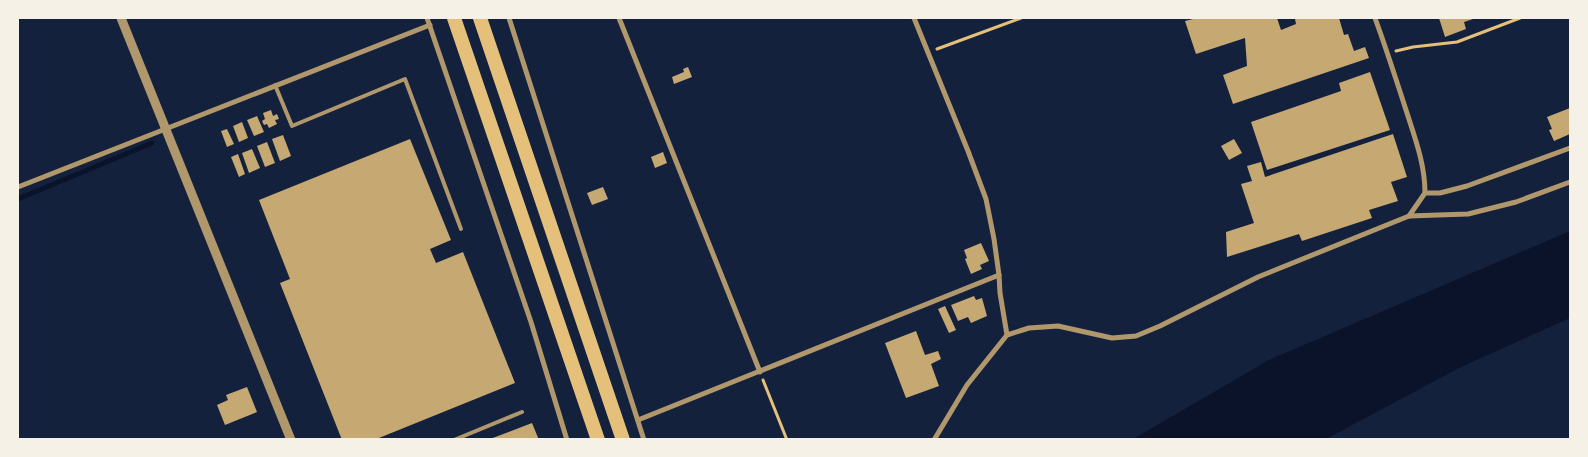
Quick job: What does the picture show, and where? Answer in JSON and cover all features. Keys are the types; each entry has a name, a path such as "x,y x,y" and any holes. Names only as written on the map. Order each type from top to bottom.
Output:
{"highway":[{"path":"454,18 598,440"},
{"path":"480,18 623,440"}],"street":[{"path":"121,18 167,128 291,440"},
{"path":"427,18 530,322 567,440"},
{"path":"509,18 644,440"},
{"path":"619,18 760,372"},
{"path":"914,18 986,200 994,239 1007,335"},
{"path":"1375,18 1425,173 1425,193 1409,216"},
{"path":"18,187 275,84 430,25"},
{"path":"1425,193 1440,193 1467,186 1570,148"},
{"path":"934,440 967,385 1007,335 1029,328 1058,326 1112,338 1136,336 1258,277 1409,216 1468,214 1516,202 1570,182"},
{"path":"638,420 999,275"}],"lane":[{"path":"275,84 292,126 404,79 461,229"},
{"path":"454,440 522,412"}],"path":[{"path":"928,52 1021,18"},
{"path":"1388,54 1413,47 1457,42 1520,18"},
{"path":"760,372 787,440"}],"water":[{"path":"1570,231 1570,318 1459,368 1326,439 1133,439 1269,360"}],"building":[{"path":"1197,18 1277,18 1281,30 1296,24 1295,19 1339,18 1344,35 1348,34 1354,51 1365,47 1369,58 1233,104 1223,75 1247,66 1245,38 1196,54 1185,21"},
{"path":"1439,18 1473,19 1464,22 1466,29 1445,37"},
{"path":"688,67 692,77 674,84 672,77 684,72 683,69"},
{"path":"1370,72 1390,130 1267,170 1251,122 1341,91 1339,83"},
{"path":"1570,108 1570,134 1554,141 1549,130 1552,129 1547,117"},
{"path":"271,110 273,116 277,114 279,119 275,120 277,124 269,128 262,121 265,119 263,113"},
{"path":"257,116 264,132 254,136 247,120"},
{"path":"242,122 248,138 239,142 233,126"},
{"path":"227,129 234,144 227,147 221,131"},
{"path":"1393,134 1407,177 1391,182 1398,201 1369,210 1372,218 1302,241 1299,234 1227,257 1226,232 1254,223 1241,184 1252,181 1247,166 1261,162 1265,177"},
{"path":"283,135 291,156 280,161 272,139"},
{"path":"410,139 451,240 430,249 436,263 463,252 515,383 374,440 342,440 280,283 290,279 259,200"},
{"path":"1234,139 1242,153 1229,160 1221,146"},
{"path":"267,142 275,163 265,167 257,146"},
{"path":"252,149 260,168 249,173 242,153"},
{"path":"663,152 667,163 655,168 651,157"},
{"path":"238,154 245,174 239,177 231,157"},
{"path":"603,187 608,199 592,205 587,193"},
{"path":"981,243 989,261 980,265 982,269 971,274 965,259 967,258 964,250"},
{"path":"974,296 976,300 982,298 987,316 971,323 968,317 958,321 951,305"},
{"path":"945,306 956,330 949,333 938,309"},
{"path":"916,331 925,355 938,351 941,359 931,364 939,386 906,398 885,343"},
{"path":"247,387 257,412 225,425 217,405 228,400 226,395"},
{"path":"532,423 539,440 490,440 490,439"}],"waterway":[{"path":"18,199 152,143"}]}
